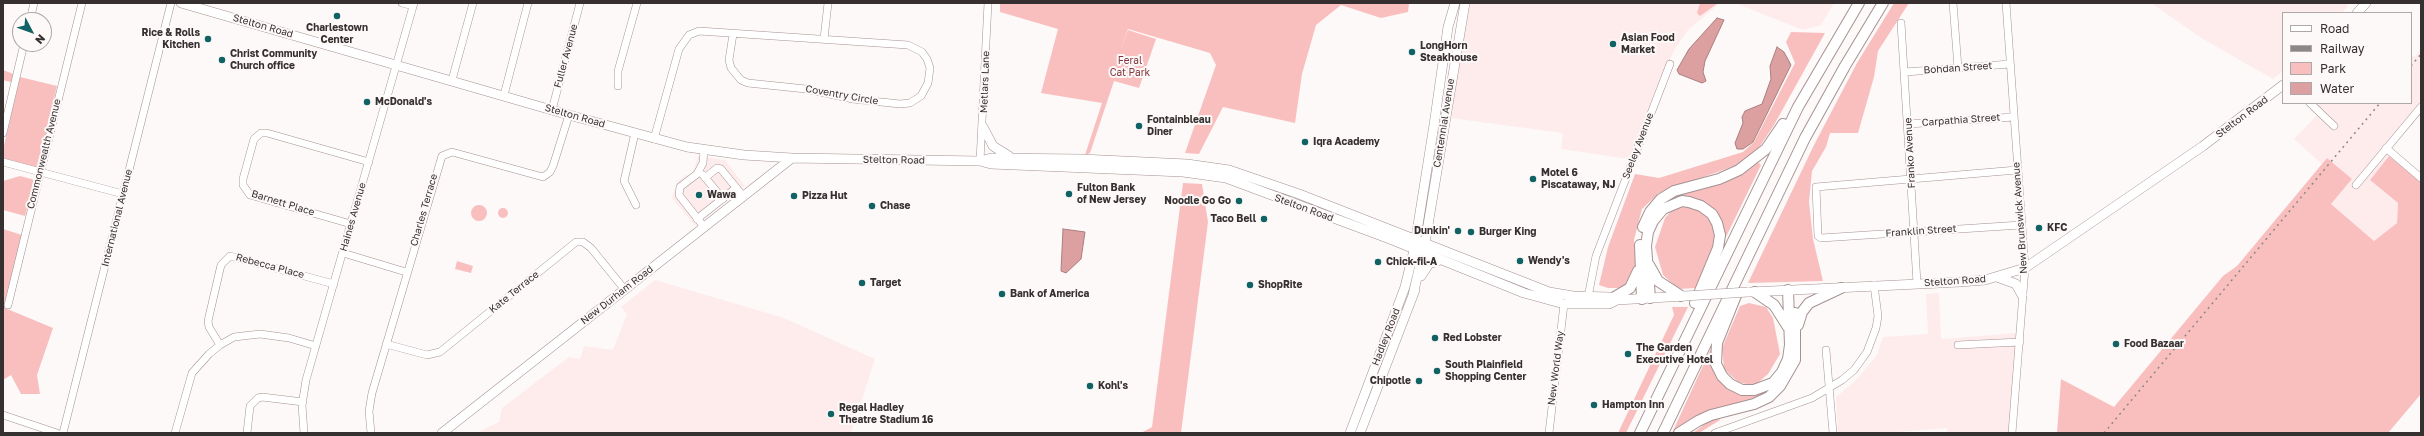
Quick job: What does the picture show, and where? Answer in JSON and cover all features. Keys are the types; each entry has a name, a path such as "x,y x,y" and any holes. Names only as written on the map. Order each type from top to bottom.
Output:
{"highway":[{"path":"1640,433 1798,107 1859,3"},
{"path":"1663,433 1820,110 1883,3"},
{"path":"1646,299 1640,268 1640,242 1643,226 1650,212 1662,199 1674,191 1719,179 1739,170 1754,160 1766,150 1785,121 1798,107"},
{"path":"1646,299 1647,239 1653,221 1668,206 1682,201 1696,204 1712,214 1718,223 1720,235 1718,248 1684,329 1685,340"},
{"path":"1647,258 1658,281 1683,296"},
{"path":"1746,260 1748,269 1720,333 1715,350 1716,364 1722,376 1735,387 1750,391 1761,389 1773,383 1782,372 1788,359 1793,331 1802,312 1809,303 1840,288"},
{"path":"1615,299 1630,288 1640,268"},
{"path":"1679,433 1698,421 1754,404 1769,397 1780,386 1792,367 1796,346 1793,331 1791,289"},
{"path":"1751,292 1778,310 1793,331"}],"main road":[{"name":"Stelton Road","path":"181,3 654,139 704,149 792,158 980,161 991,164 1183,172 1218,176 1383,236 1422,254 1524,293 1564,304 1609,304 1615,299"},
{"name":"Centennial Avenue","path":"1415,239 1448,27 1455,3"},
{"name":"Centennial Avenue","path":"1425,243 1465,3"},
{"path":"2358,12 2366,3"},
{"name":"Stelton Road","path":"980,161 991,158 1014,158 1180,164 1229,170 1255,177 1549,292 1588,297 1646,299 1791,289 1960,282 1995,277 2025,268 2203,146 2282,86"},
{"path":"983,127 993,146 1003,154 1014,158"},
{"path":"763,156 769,164 767,177"},
{"name":"New Durham Road","path":"442,433 792,158"},
{"name":"Hadley Road","path":"1350,433 1398,306 1414,250 1415,239"},
{"name":"Hadley Road","path":"1413,295 1425,243"},
{"name":"Hadley Road","path":"1360,433 1425,267 1440,260"},
{"path":"1995,277 2016,284 2022,295"}],"street":[{"name":"Commonwealth Avenue","path":"8,305 82,3"},
{"name":"International Avenue","path":"63,433 171,3"},
{"path":"402,3 414,5"},
{"path":"452,80 473,3"},
{"path":"504,95 528,3"},
{"name":"Fuller Avenue","path":"552,110 580,3"},
{"path":"618,86 618,71 637,3"},
{"path":"824,39 828,3"},
{"name":"Metlars Lane","path":"980,161 983,127 988,3"},
{"path":"1953,3 1958,68"},
{"name":"New Brunswick Avenue","path":"2006,3 2025,268 2012,433"},
{"name":"Haines Avenue","path":"304,433 303,402 306,380 414,5"},
{"name":"Franko Avenue","path":"1902,22 1917,283"},
{"name":"Coventry Circle","path":"654,139 679,49 685,39 699,31 908,45 915,47 927,59 930,68 925,90 915,100 900,104 853,99 806,89 748,83 741,80 731,68 729,60 733,34"},
{"path":"3,133 22,52"},
{"name":"Seeley Avenue","path":"1588,297 1596,256 1670,64"},
{"name":"Bohdan Street","path":"1906,72 2010,64"},
{"path":"2311,104 2334,126"},
{"path":"2356,185 2421,107"},
{"name":"Charles Terrace","path":"371,433 369,411 372,393 406,272 442,156 452,152 537,176 546,176 553,166 569,115"},
{"name":"Carpathia Street","path":"1908,124 2014,117"},
{"name":"Barnett Place","path":"351,224 248,192 243,185 243,179 254,139 261,133 266,133 369,162"},
{"path":"635,133 624,181 636,205"},
{"path":"2386,148 2421,178"},
{"path":"704,149 703,163 697,174 680,187 679,195 704,227"},
{"path":"3,162 123,194"},
{"path":"705,178 717,168 721,169 742,196"},
{"path":"1911,177 2017,170"},
{"path":"697,174 705,178 723,199"},
{"name":"Franklin Street","path":"1911,177 1816,187 1815,193 1818,236 1821,238 2021,225"},
{"path":"698,219 736,188"},
{"name":"Kate Terrace","path":"386,344 427,355 440,352 576,242 582,242 591,248 625,290"},
{"path":"343,253 406,272"},
{"name":"Rebecca Place","path":"220,345 209,327 208,320 221,265 230,256 334,284"},
{"path":"1715,433 1797,404 1830,388 1854,370 1872,342 1878,316 1874,285"},
{"name":"New World Way","path":"1549,433 1564,304"},
{"path":"175,433 192,373 220,345 234,337 260,334 289,338 316,346"},
{"path":"1958,345 2020,342"},
{"path":"1826,350 1833,433"},
{"path":"246,433 250,406 258,398 262,397 303,402"},
{"path":"3,415 57,433"}],"shaded area":[{"path":"1471,3 1720,3 1688,30 1675,49 1658,83 1629,159 1561,149 1563,133 1451,118 1465,25"},
{"path":"1735,3 1834,3 1821,25 1803,30"},
{"path":"2151,3 2345,3 2348,6 2343,12 2282,12 2282,72 2273,79 2203,39"},
{"path":"2421,49 2421,112 2390,149 2389,156 2370,180 2398,203 2397,223 2374,241 2331,204 2352,179 2327,158 2322,164 2294,139 2321,111 2314,104 2412,104 2412,56 2414,57"},
{"path":"698,156 725,160 745,186 695,226 672,198 677,182 686,175 692,176"},
{"path":"655,280 784,318 875,359 851,433 476,433 499,422 502,408 569,357 580,359 584,346 613,350 627,314 621,307"},
{"path":"1939,293 1941,339 2018,333 2011,433 1947,433 1947,428 1885,433 1838,433 1836,397 1855,381 1877,355 1883,337 1928,334 1926,294"}],"green space":[{"name":"Feral Cat Park","path":"1000,3 1409,3 1408,12 1381,18 1341,5 1316,25 1302,74 1295,123 1223,107 1199,154 1185,153 1216,65 1210,53 1128,29 1120,52 1128,30 1156,39 1139,88 1114,81 1090,153 1085,155 1102,103 1041,93 1058,29 1000,12"},
{"path":"1700,3 1718,3 1700,16 1697,13"},
{"path":"1894,3 1909,3 1878,51 1874,77 1858,133 1830,133 1826,147 1812,171 1809,202 1813,239 1823,281 1748,283 1814,145 1857,63"},
{"path":"1791,32 1825,33 1774,125 1760,146 1740,164 1659,193 1642,209 1634,240 1636,266 1631,281 1622,288 1608,288 1599,285 1608,247 1635,174 1659,178 1743,152 1754,142 1795,63 1786,42"},
{"path":"3,70 16,75 14,83 3,80"},
{"path":"20,77 57,86 38,168 3,160 3,150"},
{"path":"2389,156 2421,182 2421,394 2388,433 2057,433 2061,379 2114,407 2223,276 2237,266 2327,158 2352,179 2331,204 2374,241 2397,223 2398,203 2370,180"},
{"path":"1758,162 1761,165 1724,241 1722,225 1694,199 1662,205 1677,193"},
{"path":"20,176 35,180 25,216 3,210 3,181"},
{"path":"1183,183 1202,184 1208,222 1181,433 1141,433 1152,427"},
{"path":"479,205 485,207 487,213 485,219 479,221 473,219 471,213 473,207"},
{"path":"1687,205 1702,211 1712,222 1716,233 1716,243 1696,288 1678,289 1663,275 1655,247 1665,218 1673,209"},
{"path":"501,208 505,208 507,209 507,217 501,218 498,215 498,211"},
{"path":"3,229 22,235 5,308 53,328 37,375 40,394 21,394 11,375 3,380"},
{"path":"457,261 473,266 471,273 455,269"},
{"path":"1749,303 1766,307 1773,318 1780,354 1768,374 1754,386 1738,382 1724,369 1722,348 1740,306"},
{"path":"1672,307 1688,307 1626,433 1618,433 1674,315"},
{"path":"1718,333 1722,380 1761,392 1774,389 1766,395 1672,433"},
{"path":"1717,415 1720,420 1699,433 1693,433"}],"water":[{"path":"1717,18 1724,20 1705,61 1703,72 1706,81 1702,83 1679,74 1677,70 1689,49"},
{"path":"1777,47 1784,52 1791,65 1753,142 1743,149 1737,149 1735,143 1743,123 1742,117 1745,111 1762,104 1771,79 1770,66"},
{"path":"1063,229 1085,232 1081,259 1066,273 1061,271"}],"railway":[{"path":"2412,65 2421,54"},
{"path":"2104,433 2379,104"}],"place":[{"name":"Charlestown Center","path":"337,16"},
{"name":"Rice & Rolls Kitchen","path":"208,39"},
{"name":"Asian Food Market","path":"1613,44"},
{"name":"LongHorn Steakhouse","path":"1412,52"},
{"name":"Christ Community Church office","path":"222,60"},
{"name":"McDonald's","path":"367,102"},
{"name":"Fontainbleau Diner","path":"1139,126"},
{"name":"Iqra Academy","path":"1305,142"},
{"name":"Motel 6 Piscataway, NJ","path":"1533,179"},
{"name":"Fulton Bank of New Jersey","path":"1069,194"},
{"name":"Wawa","path":"699,195"},
{"name":"Pizza Hut","path":"794,196"},
{"name":"Noodle Go Go","path":"1239,201"},
{"name":"Chase","path":"872,206"},
{"name":"Taco Bell","path":"1264,219"},
{"name":"KFC","path":"2039,228"},
{"name":"Dunkin'","path":"1458,231"},
{"name":"Burger King","path":"1471,232"},
{"name":"Wendy's","path":"1520,261"},
{"name":"Chick-fil-A","path":"1378,262"},
{"name":"Target","path":"862,283"},
{"name":"ShopRite","path":"1250,285"},
{"name":"Bank of America","path":"1002,294"},
{"name":"Red Lobster","path":"1435,338"},
{"name":"Food Bazaar","path":"2116,344"},
{"name":"The Garden Executive Hotel","path":"1628,354"},
{"name":"South Plainfield Shopping Center","path":"1437,371"},
{"name":"Chipotle","path":"1419,381"},
{"name":"Kohl's","path":"1090,386"},
{"name":"Hampton Inn","path":"1594,405"},
{"name":"Regal Hadley Theatre Stadium 16","path":"831,414"}]}
